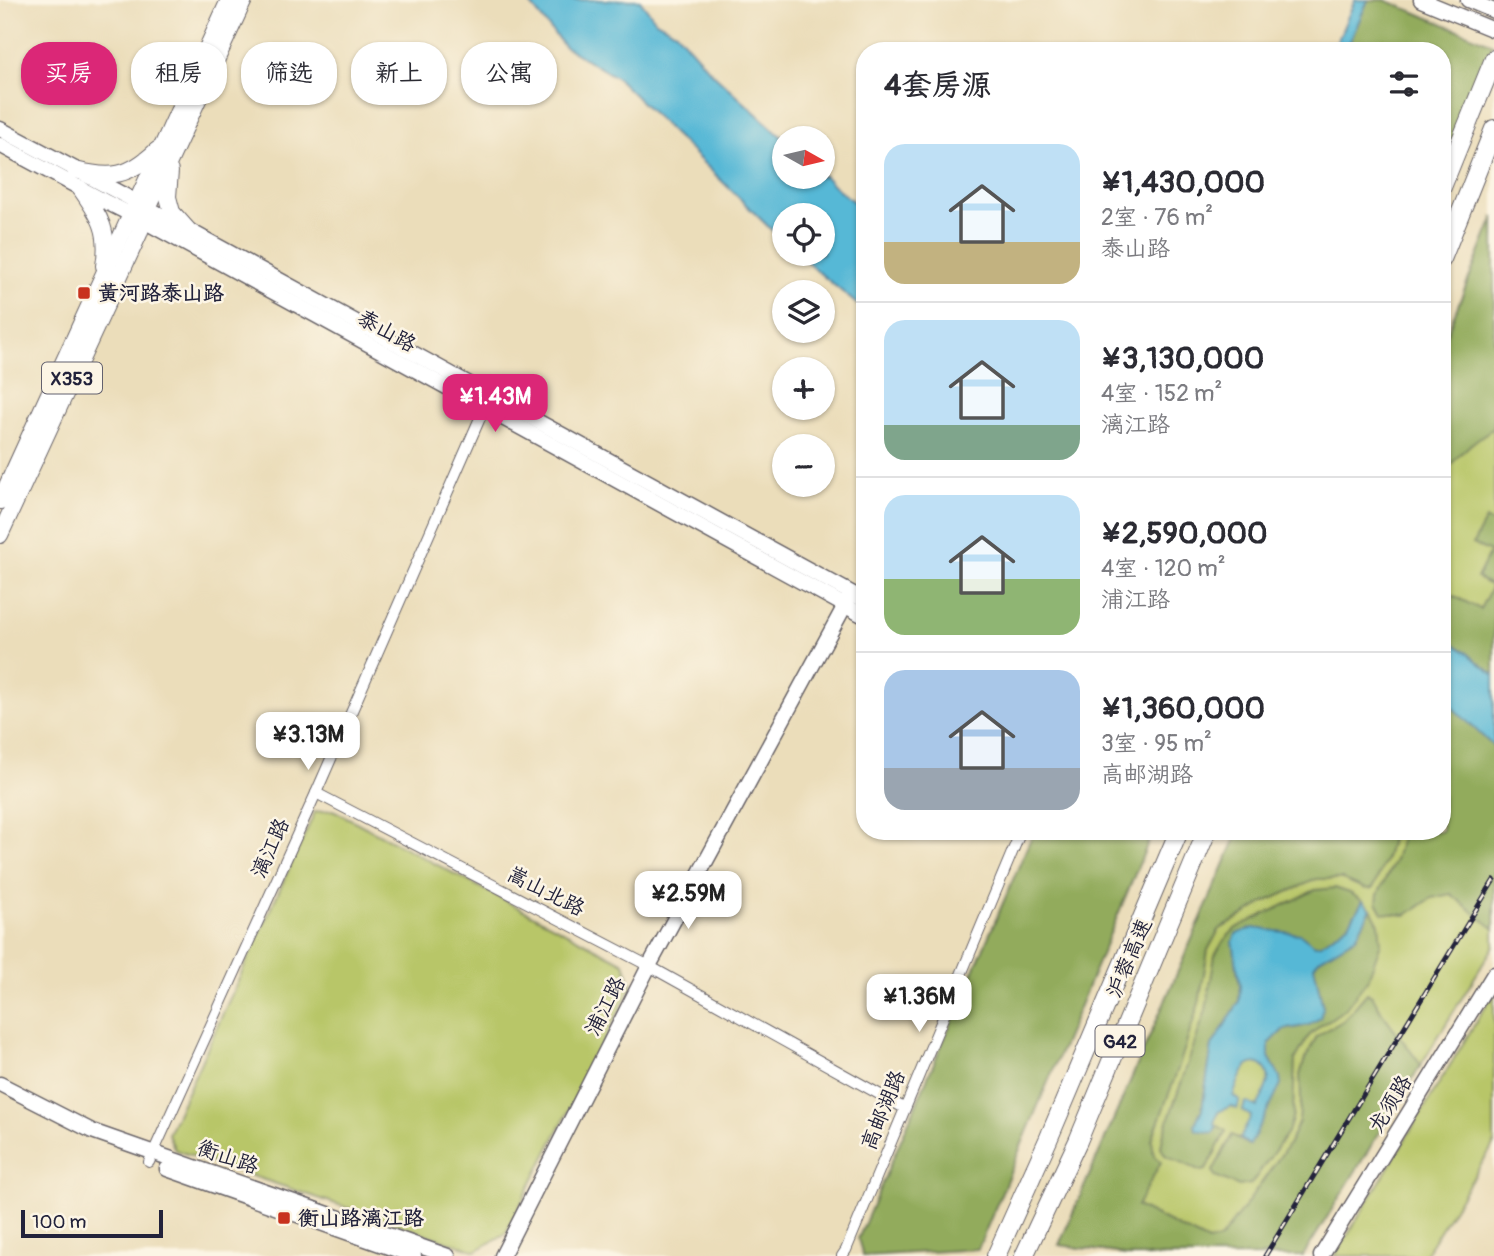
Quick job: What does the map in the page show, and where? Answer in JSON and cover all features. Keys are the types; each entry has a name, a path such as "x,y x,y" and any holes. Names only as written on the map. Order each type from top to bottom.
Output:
{"highway":[{"path":"1451,165 1492,64"},
{"path":"1451,236 1494,129"},
{"name":"沪蓉高速","path":"998,1251 1175,840"},
{"name":"沪蓉高速","path":"1026,1252 1078,1141 1203,840"}],"main road":[{"name":"X353","path":"0,535 168,149 229,0"},
{"name":"X353","path":"168,149 244,0"},
{"path":"75,170 98,175 116,175 168,149 168,197 172,212 190,231"},
{"path":"80,188 97,213 105,233 106,254 101,282"},
{"name":"X353","path":"0,501 101,282 140,212"}],"street":[{"path":"1421,0 1494,30"},
{"path":"1468,0 1494,11"},
{"name":"泰山路","path":"0,129 75,170 140,212 853,599"},
{"name":"泰山路","path":"0,145 80,188 190,231 487,402"},
{"name":"漓江路","path":"151,1158 316,793 487,402"},
{"name":"浦江路","path":"502,1256 649,966 853,599"},
{"name":"嵩山北路","path":"316,793 649,966 904,1108"},
{"name":"高邮湖路","path":"844,1254 1017,840"},
{"name":"龙须路","path":"1321,1256 1494,974"},
{"name":"衡山路","path":"0,1084 151,1158 414,1256"},
{"name":"衡山路","path":"0,1094 95,1143 151,1158 448,1256"}],"green space":[{"path":"1368,0 1385,0 1493,44 1451,147 1451,42 1350,42"},
{"path":"1494,217 1494,675 1451,642 1451,323"},
{"path":"1494,217 1494,428 1451,464 1451,323"},
{"path":"1486,519 1494,524 1494,675 1451,642 1451,594 1480,609 1492,586 1477,578 1490,552 1473,544"},
{"path":"1451,706 1453,707 1494,747 1494,929 1451,894 1432,898 1406,915 1383,913 1377,902 1378,894 1395,860 1401,840 1451,840"},
{"path":"1451,711 1494,747 1494,946 1303,1256 1125,1256 1059,1245 1235,840 1451,840"},
{"path":"333,810 624,963 632,986 506,1233 476,1251 175,1150 168,1134 315,812"},
{"path":"1030,840 1149,840 978,1249 863,1256 858,1239"},
{"path":"1235,840 1391,840 1386,859 1373,888 1366,889 1342,879 1317,879 1265,902 1219,930 1208,950 1199,1003 1152,1140 1154,1156 1161,1162 1137,1206 1208,1242 1220,1239 1290,1142 1299,1121 1300,1075 1317,1036 1344,1020 1367,993 1372,995 1421,1065 1303,1256 1125,1256 1059,1245"},
{"path":"1335,888 1363,901 1349,924 1321,944 1236,963 1240,985 1239,1002 1212,1046 1202,1109 1195,1124 1213,1133 1217,1125 1226,1131 1206,1170 1201,1171 1165,1155 1161,1147 1163,1136 1206,1010 1215,955 1224,940 1236,928 1315,890"},
{"path":"1371,909 1379,924 1381,943 1368,979 1345,1009 1308,1037 1295,1060 1293,1116 1288,1132 1251,1184 1239,1186 1215,1176 1213,1171 1232,1135 1249,1145 1280,1077 1269,1057 1268,1044 1283,1030 1309,1025 1323,1007 1314,966 1318,960 1356,937"},
{"path":"1494,992 1494,1144 1424,1256 1335,1256"}],"water":[{"path":"527,0 640,0 656,21 676,32 711,72 772,128 772,189 835,189 835,186 856,204 856,303 835,286 835,280 828,280 811,266 835,266 835,203 772,203 772,230 617,78 564,46"},
{"path":"1355,0 1368,0 1350,42 1337,42"},
{"path":"1451,642 1494,675 1494,747 1453,708"},
{"path":"1363,901 1371,909 1356,937 1318,960 1314,966 1323,1008 1320,1018 1309,1025 1283,1030 1269,1044 1269,1057 1281,1084 1250,1145 1240,1139 1251,1116 1242,1111 1246,1102 1257,1107 1266,1088 1267,1073 1260,1064 1248,1066 1241,1076 1233,1096 1240,1100 1237,1109 1231,1106 1218,1112 1213,1133 1196,1130 1195,1124 1202,1109 1212,1046 1239,1002 1240,985 1233,942 1236,934 1253,928 1300,934 1315,945 1321,944 1349,924"}],"railway":[{"path":"1265,1256 1494,880"}],"place":[{"name":"黄河路泰山路","path":"84,293"},
{"name":"衡山路漓江路","path":"284,1218"}]}
